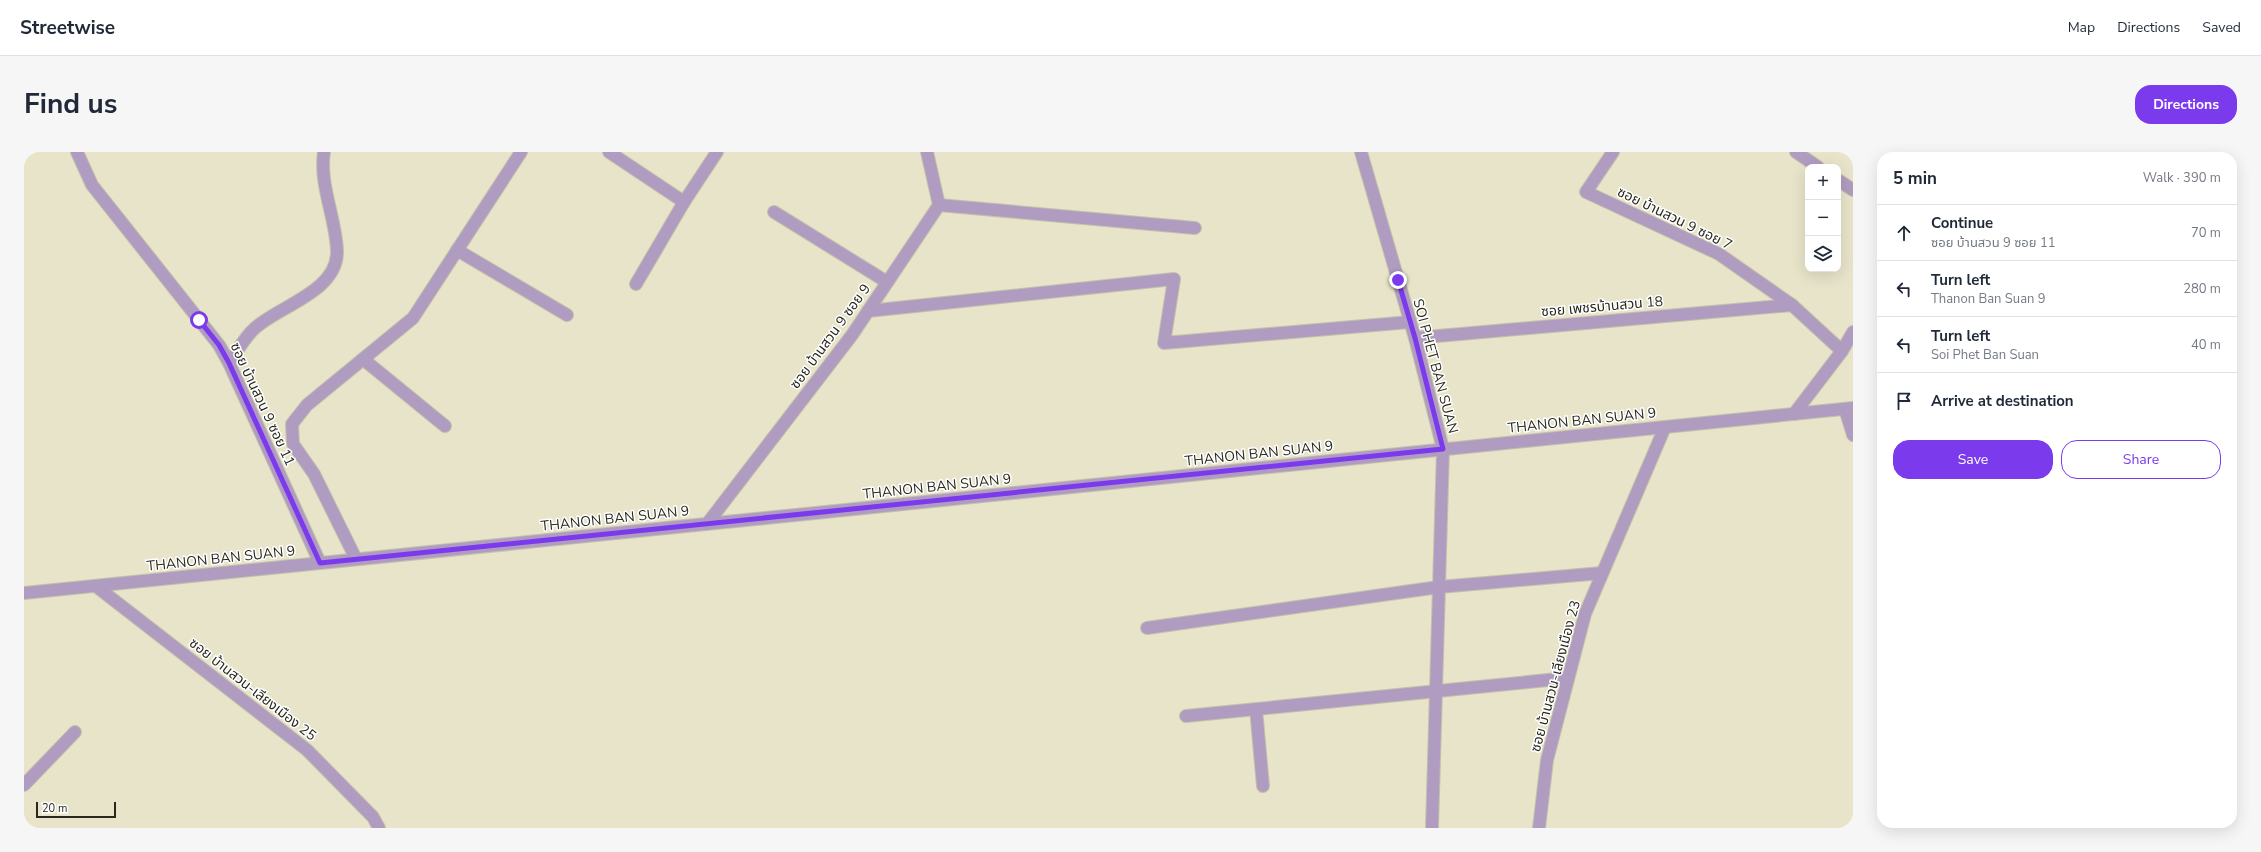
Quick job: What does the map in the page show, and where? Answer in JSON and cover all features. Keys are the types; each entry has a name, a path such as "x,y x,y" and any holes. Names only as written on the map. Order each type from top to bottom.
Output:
{"street":[{"name":"ซอย บ้านสวน 9 ซอย 11","path":"77,152 92,185 219,345 229,363 320,563"},
{"path":"229,363 254,329 309,295 334,266 337,250 324,181 324,152"},
{"path":"356,559 314,474 293,444 292,424 307,404 412,318 521,152"},
{"path":"609,152 684,202"},
{"path":"636,284 684,202 717,152"},
{"path":"927,152 939,205 1195,228"},
{"name":"SOI PHET BAN SUAN","path":"1361,152 1415,338 1443,449 1432,828"},
{"name":"ซอย บ้านสวน 9 ซอย 7","path":"1613,152 1586,192 1719,254 1792,305 1842,351"},
{"path":"1796,152 1814,164"},
{"path":"1841,182 1853,190"},
{"name":"ซอย บ้านสวน 9 ซอย 9","path":"707,524 852,335 939,205"},
{"path":"774,212 887,282"},
{"path":"457,250 566,315"},
{"path":"868,311 1174,279 1164,343 1410,322"},
{"name":"ซอย เพชรบ้านสวน 18","path":"1415,338 1792,305"},
{"path":"1794,414 1842,351 1853,332"},
{"path":"363,359 445,426"},
{"path":"1849,409 1853,435"},
{"name":"THANON BAN SUAN 9","path":"24,594 356,559 1849,409"},
{"name":"ซอย บ้านสวน-เลียงเมือง 23","path":"1539,828 1548,760 1585,614 1665,427"},
{"path":"1147,628 1439,587 1602,572"},
{"name":"ซอย บ้านสวน-เลียงเมือง 25","path":"97,587 307,750 373,817 379,828"},
{"path":"1186,716 1568,678"},
{"path":"1256,709 1263,786"},
{"path":"24,785 75,732"}],"route":[{"path":"199,320 219,345 229,363 320,563 860,510 1443,449 1415,338 1398,280"}]}
